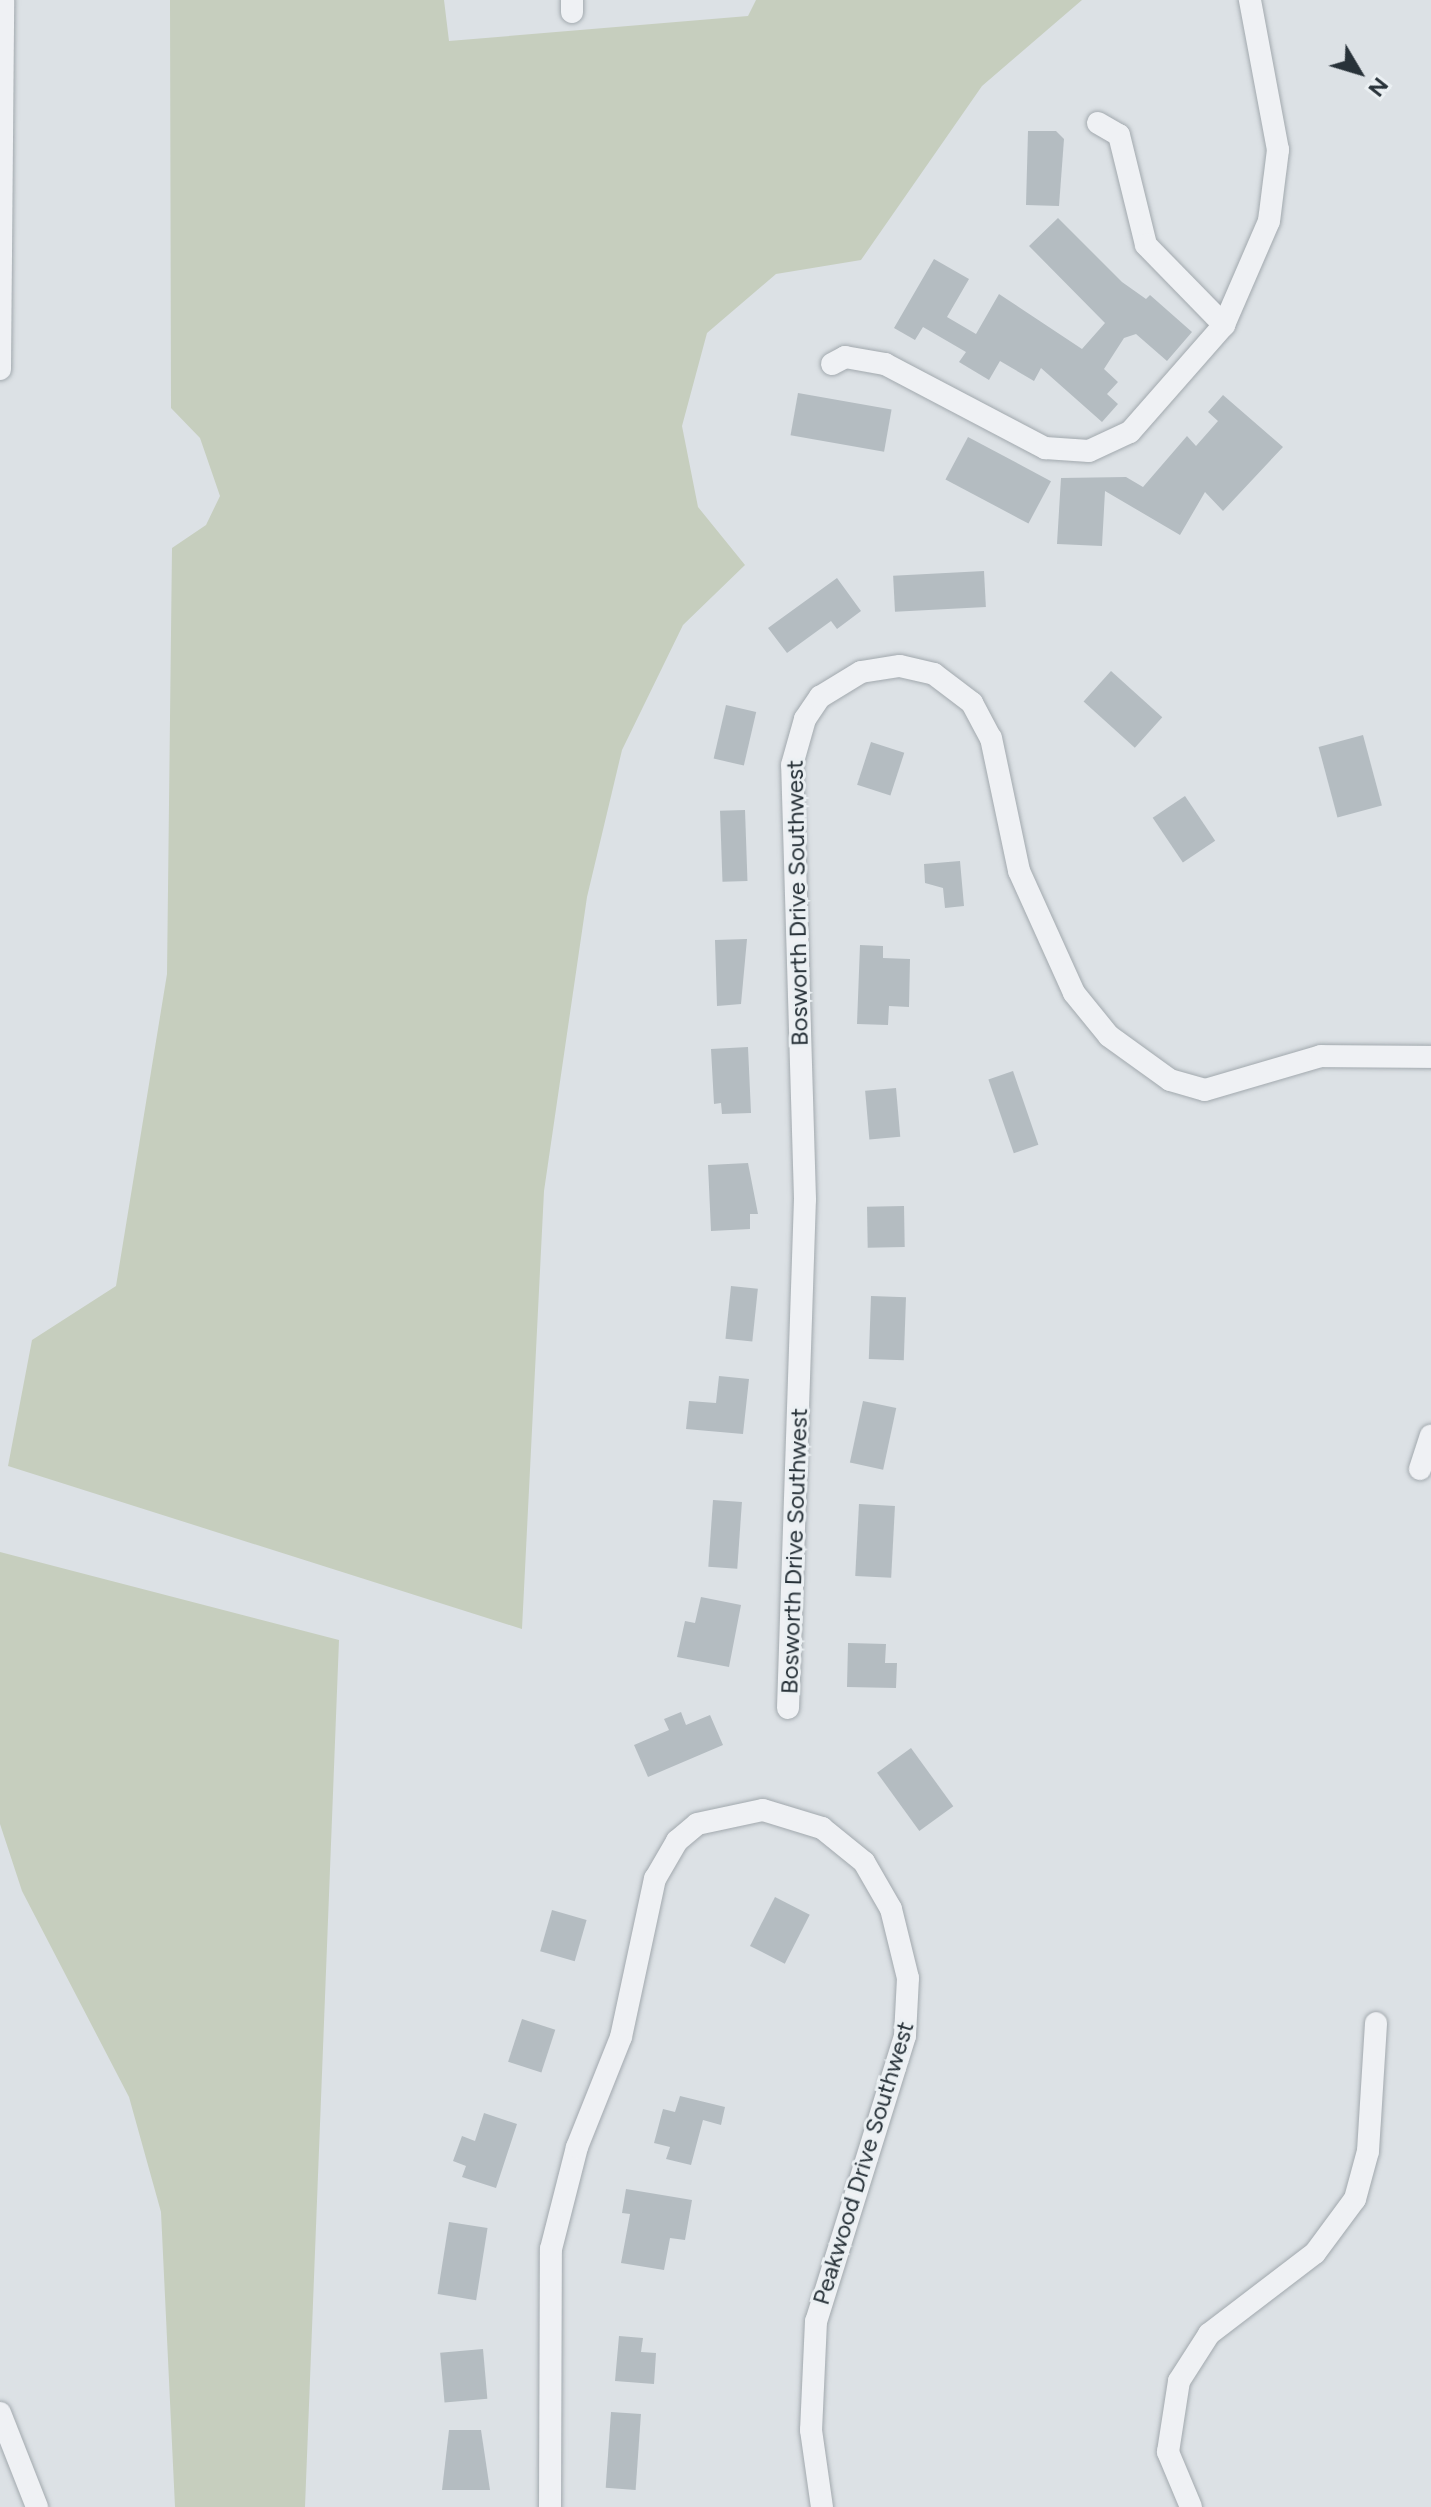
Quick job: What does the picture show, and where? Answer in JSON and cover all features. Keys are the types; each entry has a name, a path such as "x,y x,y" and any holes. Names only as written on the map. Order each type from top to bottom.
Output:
{"street":[{"path":"0,369 3,0"},
{"path":"832,364 845,357 885,364 1033,443 1089,451 1130,432 1224,325 1260,251 1275,189 1273,97 1250,0"},
{"path":"1098,123 1119,135 1146,245 1224,325"},
{"name":"Bosworth Drive Southwest","path":"788,1708 805,1199 792,765 805,719 820,697 861,672 900,666 934,674 972,703 991,738 1019,871 1074,993 1109,1036 1170,1080 1205,1090 1321,1056 1431,1057"},
{"path":"1420,1469 1431,1436"},
{"name":"Peakwood Drive Southwest","path":"550,2507 551,2249 577,2147 621,2037 655,1879 677,1841 697,1824 763,1810 822,1828 864,1862 891,1909 908,1978 905,2036 816,2321 811,2430 822,2507"},
{"path":"1191,2507 1168,2452 1179,2381 1209,2334 1315,2253 1348,2211 1368,2151 1376,2023"},
{"path":"0,2413 37,2507"}],"green space":[{"path":"170,0 444,0 449,41 748,16 756,0 1082,0 982,86 861,260 776,274 707,333 682,426 698,507 745,565 683,625 622,750 587,897 544,1191 522,1629 8,1466 32,1340 116,1286 167,974 172,548 206,525 220,496 200,438 171,408"},
{"path":"0,1552 339,1640 305,2507 175,2507 161,2212 129,2097 22,1891 0,1824"}],"building":[{"path":"1028,131 1056,131 1064,139 1059,206 1026,205"},
{"path":"1058,218 1122,282 1146,299 1150,295 1192,332 1167,361 1136,334 1124,338 1104,369 1118,382 1107,394 1118,404 1102,422 1041,368 1034,381 1000,361 989,380 959,362 966,352 923,327 915,340 894,328 934,259 969,279 947,317 976,334 999,294 1082,349 1105,323 1029,246"},
{"path":"798,393 892,409 884,452 791,435"},
{"path":"1223,395 1283,447 1223,511 1205,492 1180,535 1105,491 1102,546 1057,544 1061,478 1126,477 1143,487 1187,436 1196,446 1218,421 1208,412"},
{"path":"968,437 1051,481 1028,524 945,479"},
{"path":"984,571 986,607 895,612 893,576"},
{"path":"837,578 861,611 837,629 831,621 787,653 768,628"},
{"path":"1111,671 1162,717 1135,748 1084,701"},
{"path":"726,705 756,712 744,766 714,759"},
{"path":"1363,735 1382,806 1337,817 1319,747"},
{"path":"871,742 904,753 890,796 857,785"},
{"path":"1185,796 1215,841 1183,863 1153,818"},
{"path":"745,810 747,881 722,882 720,811"},
{"path":"960,861 964,906 945,908 943,888 925,883 924,864"},
{"path":"747,939 741,1004 717,1006 715,940"},
{"path":"860,945 883,946 883,958 910,959 909,1007 889,1006 888,1025 857,1024"},
{"path":"748,1047 751,1113 722,1114 721,1103 714,1104 711,1049"},
{"path":"1013,1071 1038,1145 1014,1153 988,1079"},
{"path":"896,1088 900,1137 869,1140 865,1091"},
{"path":"748,1163 758,1214 750,1214 750,1229 711,1231 708,1165"},
{"path":"904,1206 905,1247 868,1248 867,1207"},
{"path":"731,1286 758,1289 752,1342 725,1339"},
{"path":"871,1296 906,1297 904,1360 869,1359"},
{"path":"719,1376 749,1379 743,1434 686,1429 689,1401 716,1403"},
{"path":"863,1401 896,1408 883,1470 850,1463"},
{"path":"713,1500 742,1502 737,1569 708,1567"},
{"path":"859,1504 895,1506 891,1578 855,1576"},
{"path":"701,1597 741,1605 729,1667 677,1657 685,1621 695,1623"},
{"path":"848,1643 886,1644 885,1663 897,1663 896,1688 847,1687"},
{"path":"681,1712 686,1725 710,1715 723,1745 648,1777 634,1745 669,1730 664,1719"},
{"path":"911,1748 953,1806 919,1831 877,1773"},
{"path":"775,1897 810,1915 785,1964 750,1946"},
{"path":"552,1910 587,1920 575,1961 540,1951"},
{"path":"522,2019 555,2030 541,2073 508,2062"},
{"path":"680,2096 725,2107 721,2125 703,2120 691,2165 666,2159 670,2147 654,2143 663,2109 675,2112"},
{"path":"484,2113 517,2124 496,2188 462,2177 466,2166 453,2161 462,2136 475,2141"},
{"path":"626,2189 692,2200 685,2240 670,2238 664,2270 621,2263 630,2214 622,2213"},
{"path":"449,2222 488,2228 476,2300 438,2294"},
{"path":"619,2336 643,2338 641,2352 656,2353 654,2384 615,2381"},
{"path":"483,2349 487,2399 445,2403 440,2353"},
{"path":"611,2412 641,2414 636,2490 606,2488"},
{"path":"449,2430 481,2430 490,2490 442,2490"}]}
